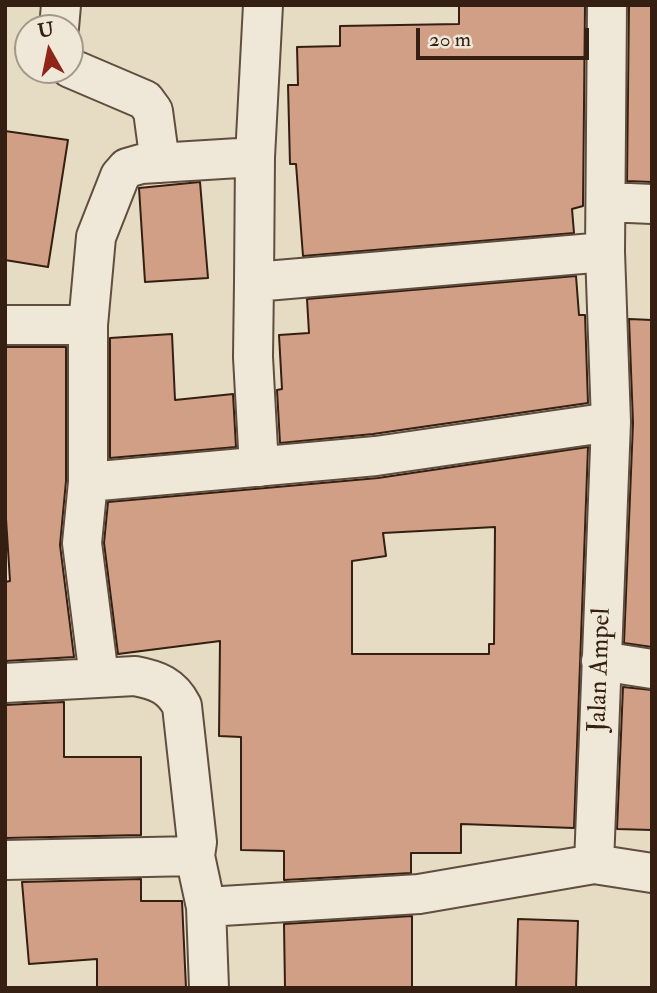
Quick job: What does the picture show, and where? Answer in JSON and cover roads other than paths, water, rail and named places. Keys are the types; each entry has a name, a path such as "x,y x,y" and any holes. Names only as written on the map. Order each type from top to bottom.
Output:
{"street":[{"path":"259,467 253,357 255,157 262,5"},
{"name":"Jalan Ampel","path":"594,864 611,422 605,253 607,5"},
{"path":"84,74 145,100 153,111 160,163"},
{"path":"99,677 82,543 88,482 88,325 96,237 120,176 127,168 141,164 255,157"},
{"path":"606,202 652,204"},
{"path":"254,282 605,253"},
{"path":"5,326 88,325"},
{"path":"88,482 376,456 611,422"},
{"path":"601,661 652,669"},
{"path":"5,683 135,676 150,678 175,693 182,706 197,842 195,856 206,908 209,988"},
{"path":"5,860 195,856"},
{"path":"206,908 419,894 594,864 652,873"}]}
